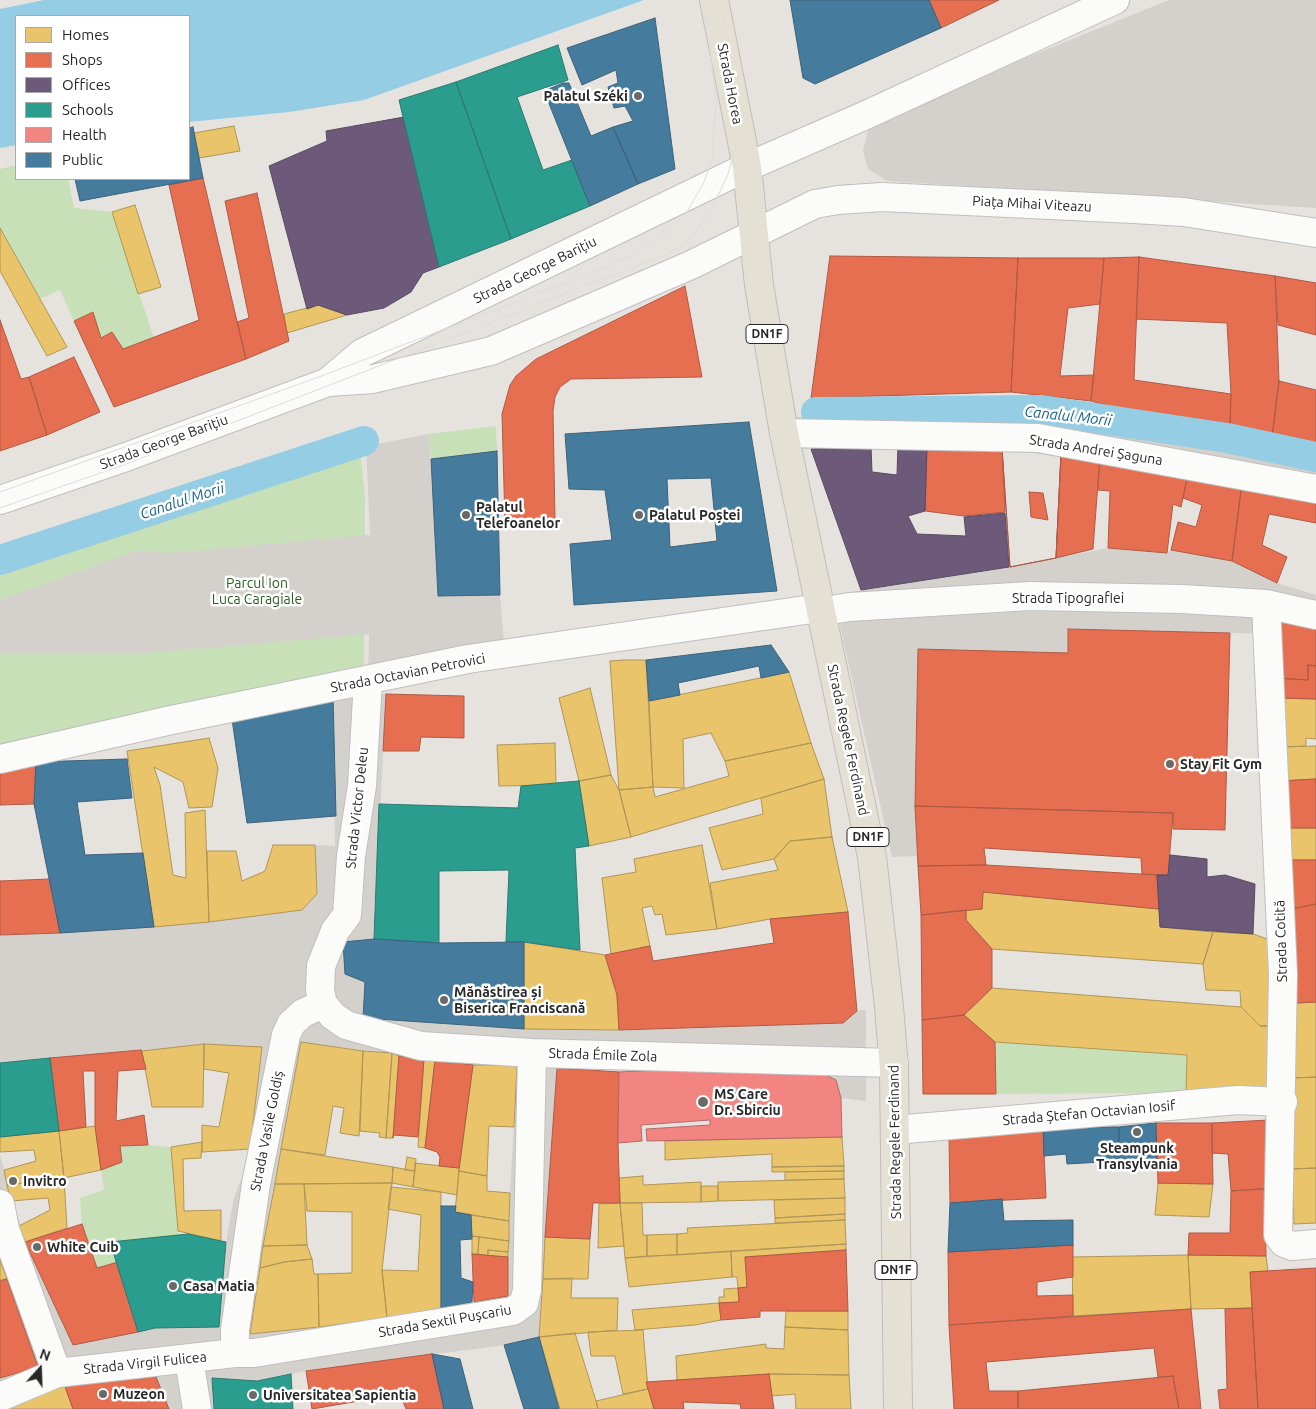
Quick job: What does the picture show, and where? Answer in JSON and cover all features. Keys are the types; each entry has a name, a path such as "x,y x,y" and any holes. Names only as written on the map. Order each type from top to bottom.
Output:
{"main road":[{"name":"Strada Horea","path":"714,0 747,167"},
{"name":"Strada Regele Ferdinand","path":"747,167 760,293 784,433 872,857 894,1063 898,1409"}],"street":[{"path":"747,167 866,115 1115,0"},
{"name":"Strada George Barițiu","path":"328,382 362,353 747,167"},
{"name":"Piața Mihai Viteazu","path":"755,234 815,204 838,200 882,197 1184,212 1316,233"},
{"name":"Strada George Barițiu","path":"0,500 126,457 328,382 373,379 451,362 492,350 614,300 755,234"},
{"name":"Strada Andrei Șaguna","path":"784,433 1038,438 1316,489"},
{"name":"Strada Tipografiei","path":"820,610 1030,596 1182,599 1266,604 1316,615"},
{"name":"Strada Cotită","path":"1266,604 1283,974 1278,1236 1284,1243 1292,1246 1316,1244"},
{"name":"Strada Octavian Petrovici","path":"0,759 167,721 468,659 820,610"},
{"name":"Strada Victor Deleu","path":"323,1004 320,990 321,966 341,923 362,786 368,680"},
{"name":"Strada Émile Zola","path":"323,1004 333,1016 346,1025 421,1046 532,1053 894,1063"},
{"name":"Strada Vasile Goldiș","path":"235,1353 235,1330 256,1184 286,1035 291,1024 303,1013 323,1004"},
{"name":"Strada Sextil Pușcariu","path":"235,1353 254,1354 513,1311 524,1303 527,1290 532,1053"},
{"name":"Strada Ștefan Octavian Iosif","path":"895,1130 1238,1100 1282,1102"},
{"path":"2,1221 57,1373"},
{"name":"Strada Virgil Fulicea","path":"0,1396 57,1373 235,1353"},
{"path":"189,1359 197,1409"}],"green space":[{"path":"15,165 15,180 68,180 74,208 112,212 154,338 123,350 112,332 101,338 93,312 74,321 60,290 40,299 0,228 0,169"},
{"path":"496,426 497,451 431,459 429,434"},
{"name":"Parcul Ion Luca Caragiale","path":"360,448 365,497 364,676 0,756 0,561"},
{"path":"995,1042 1187,1055 1186,1093 996,1094"},
{"path":"148,1145 171,1147 179,1235 110,1242 118,1262 97,1268 82,1224 80,1198 104,1190 101,1170 122,1162 120,1146"}],"shaded area":[{"path":"1169,0 1316,0 1316,208 887,181 868,169 863,151 868,131 885,115"},
{"path":"796,417 1041,421 1237,452 1316,469 1316,498 1002,448 871,446 798,449"},
{"path":"429,434 438,596 500,595 505,654 368,680 369,634 133,654 0,653 0,600 139,550 169,553 370,535 366,446"},
{"path":"1108,548 1167,553 1171,550 1232,561 1277,583 1316,595 1316,623 1276,634 1069,629 1068,653 919,650 915,806 917,856 892,857 833,595 1009,567"},
{"path":"386,694 374,939 343,942 365,982 363,1018 524,1029 619,1030 843,1023 857,1011 866,1010 866,1101 841,1098 836,1080 557,1068 539,1337 498,1346 306,1371 257,1381 213,1378 214,1409 0,1409 0,1378 37,1367 0,1260 0,1155 25,1242 73,1345 155,1328 219,1326 226,1242 234,1197 248,1162 262,1048 141,1050 0,1063 0,935 209,922 302,910 317,894 315,845 335,846 333,695","holes":["301,1042 473,1065 517,1065 510,1193 508,1296 386,1318 251,1334 263,1246"]}],"water":[{"path":"44,0 644,0 364,100 289,112 190,122 190,15 15,15 15,145 0,148 0,9"}],"building: Homes":[{"path":"234,126 240,151 199,158 194,133"},
{"path":"135,205 161,287 138,294 112,212"},
{"path":"0,228 67,347 47,356 0,271"},
{"path":"318,305 347,315 287,333 284,314"},
{"path":"646,660 653,787 619,790 610,661"},
{"path":"789,672 811,743 725,761 711,733 683,739 684,788 653,787 649,701"},
{"path":"590,688 611,775 579,781 559,698"},
{"path":"1276,698 1316,699 1316,739 1306,738 1306,746 1279,747"},
{"path":"209,738 218,768 212,807 189,808 183,782 154,767 160,785 173,875 186,878 185,813 205,810 209,922 154,927 127,751"},
{"path":"555,743 556,785 499,786 497,745"},
{"path":"811,743 824,779 631,837 619,790 653,787 655,797 729,776 725,761"},
{"path":"1316,746 1316,779 1280,781 1279,747"},
{"path":"611,775 619,790 631,837 589,846 579,781"},
{"path":"824,779 832,837 790,841 774,859 722,870 709,828 763,814 761,798"},
{"path":"1286,828 1316,828 1316,860 1288,860"},
{"path":"832,837 848,912 770,919 717,929 710,883 778,870 774,859 790,841"},
{"path":"273,845 315,845 317,894 302,910 209,922 207,851 236,851 242,881 265,871"},
{"path":"702,845 717,929 666,935 662,914 655,915 652,906 642,908 650,946 611,954 602,878 636,872 634,859"},
{"path":"983,892 1159,909 1160,927 1213,932 1203,964 992,949 966,920 966,910 982,909"},
{"path":"1213,932 1253,934 1273,941 1274,1026 1260,1026 1241,1007 1240,991 1206,990 1203,964"},
{"path":"524,942 605,955 617,995 619,1030 524,1029"},
{"path":"992,988 1241,1007 1260,1026 1274,1026 1273,1096 1186,1093 1187,1055 995,1042 964,1015"},
{"path":"1316,1002 1316,1077 1292,1078 1295,1003"},
{"path":"301,1042 363,1051 359,1136 340,1133 344,1108 333,1106 325,1155 281,1149"},
{"path":"204,1044 203,1107 152,1107 142,1051"},
{"path":"204,1044 262,1047 250,1149 202,1152 202,1125 219,1127 229,1073 204,1069"},
{"path":"363,1051 392,1053 386,1138 379,1137 380,1133 360,1131"},
{"path":"392,1053 399,1056 393,1138 386,1138"},
{"path":"424,1059 435,1060 425,1148 418,1147"},
{"path":"473,1065 517,1065 514,1127 489,1126 487,1176 459,1171"},
{"path":"1316,1077 1316,1168 1292,1169 1292,1078"},
{"path":"95,1126 101,1170 64,1178 59,1131"},
{"path":"59,1131 64,1178 7,1185 4,1170 36,1161 34,1150 0,1152 0,1137"},
{"path":"842,1137 844,1166 772,1167 772,1154 665,1160 665,1141"},
{"path":"202,1142 201,1158 183,1159 184,1211 221,1210 221,1241 178,1231 171,1147"},
{"path":"281,1149 393,1167 392,1183 275,1184"},
{"path":"407,1157 416,1159 415,1171 405,1170"},
{"path":"415,1163 459,1168 457,1195 413,1187"},
{"path":"844,1166 844,1171 772,1172 772,1167"},
{"path":"393,1167 415,1171 413,1187 392,1183"},
{"path":"1316,1168 1316,1223 1294,1224 1292,1169"},
{"path":"459,1171 487,1176 487,1191 510,1193 509,1221 455,1212"},
{"path":"844,1171 844,1179 785,1180 785,1172"},
{"path":"643,1176 643,1185 701,1182 701,1202 620,1203 619,1178"},
{"path":"64,1178 67,1228 25,1242 19,1226 50,1210 48,1198 11,1201 7,1185"},
{"path":"844,1179 845,1198 718,1201 718,1182"},
{"path":"392,1183 382,1270 387,1318 319,1327 318,1274 352,1273 352,1212 307,1211 304,1184"},
{"path":"1158,1183 1213,1184 1209,1217 1155,1215"},
{"path":"275,1184 304,1184 307,1245 263,1246"},
{"path":"701,1186 718,1186 718,1201 701,1202"},
{"path":"391,1187 441,1192 441,1308 387,1318 382,1270 418,1271 421,1215 388,1209"},
{"path":"845,1198 845,1214 775,1218 774,1200"},
{"path":"620,1203 642,1203 643,1235 647,1235 647,1256 625,1258"},
{"path":"620,1203 624,1246 598,1248 599,1204"},
{"path":"845,1214 845,1220 775,1223 775,1218"},
{"path":"471,1215 509,1221 509,1241 472,1236"},
{"path":"845,1220 846,1244 677,1255 677,1234 688,1233 687,1228"},
{"path":"677,1234 677,1255 647,1256 647,1235"},
{"path":"472,1236 479,1237 478,1254 472,1254"},
{"path":"479,1237 509,1241 508,1252 488,1250 488,1256 478,1254"},
{"path":"545,1237 590,1239 588,1279 543,1279"},
{"path":"846,1244 846,1250 745,1257 747,1287 738,1288 737,1277 732,1277 731,1251"},
{"path":"307,1245 312,1259 284,1262 260,1268 263,1246"},
{"path":"488,1250 508,1252 508,1257 488,1256"},
{"path":"731,1251 732,1277 629,1287 625,1258"},
{"path":"1188,1255 1191,1309 1073,1316 1072,1257"},
{"path":"1188,1255 1266,1256 1268,1271 1250,1272 1252,1308 1191,1309"},
{"path":"312,1259 314,1274 318,1274 319,1327 250,1334 260,1268 284,1262"},
{"path":"0,1260 7,1279 0,1280"},
{"path":"572,1278 571,1298 618,1298 617,1330 539,1337 543,1279"},
{"path":"738,1288 739,1302 719,1303 719,1297 724,1297 724,1289"},
{"path":"719,1303 721,1320 695,1325 635,1330 632,1310"},
{"path":"786,1311 848,1311 848,1330 785,1327"},
{"path":"785,1327 848,1330 849,1375 769,1374 677,1380 676,1356 766,1344 766,1348 784,1349"},
{"path":"643,1330 648,1389 623,1394 615,1356 591,1356 588,1332"},
{"path":"575,1333 598,1409 560,1409 539,1337"},
{"path":"769,1374 849,1375 851,1409 796,1409 795,1394 772,1396"},
{"path":"64,1384 73,1409 4,1409"},
{"path":"648,1389 654,1409 598,1409 596,1401"}],"building: Shops":[{"path":"929,0 999,0 941,28"},
{"path":"203,178 246,359 114,407 74,321 93,312 101,338 112,332 123,349 199,320 169,185"},
{"path":"257,193 289,341 246,359 237,322 249,318 225,201"},
{"path":"830,256 1018,258 1011,392 811,398"},
{"path":"1139,257 1134,380 1231,394 1230,427 1120,409 1091,401 1104,258"},
{"path":"1139,257 1275,276 1279,381 1272,437 1230,427 1231,394 1227,323 1136,319"},
{"path":"1018,258 1104,258 1100,304 1068,308 1060,376 1094,375 1091,401 1011,392"},
{"path":"1275,276 1316,283 1316,335 1278,325"},
{"path":"685,286 702,377 571,379 560,387 555,397 553,411 555,519 505,523 502,414 510,385 516,376 536,359"},
{"path":"0,320 21,379 29,377 47,435 0,451"},
{"path":"74,357 100,412 47,435 29,377"},
{"path":"1279,381 1316,390 1316,447 1272,437"},
{"path":"927,446 1002,448 1005,512 964,516 925,511"},
{"path":"1002,448 1061,454 1056,558 1010,567","holes":["1029,492 1043,493 1048,520 1031,517"]},
{"path":"1002,448 1061,454 1056,558 1010,567"},
{"path":"1061,454 1100,456 1093,549 1056,558"},
{"path":"1100,456 1188,474 1181,507 1173,504 1167,553 1108,548 1110,491 1098,490"},
{"path":"1188,474 1242,483 1232,561 1171,550 1178,522 1196,527 1202,505 1183,498"},
{"path":"1242,483 1316,498 1316,523 1269,514 1262,545 1287,557 1277,583 1232,561"},
{"path":"1276,615 1316,623 1316,666 1308,665 1308,680 1276,678"},
{"path":"1068,629 1230,633 1225,830 1173,829 1173,813 915,806 918,649 1068,653"},
{"path":"1308,665 1316,666 1316,699 1276,698 1276,678 1308,680"},
{"path":"386,694 464,696 464,738 421,737 419,751 383,751"},
{"path":"36,762 34,804 0,805 0,769"},
{"path":"1316,779 1316,828 1286,828 1280,781"},
{"path":"915,806 1173,813 1168,875 1142,874 1141,858 984,848 986,865 918,866"},
{"path":"1288,860 1316,860 1316,904 1291,909"},
{"path":"986,865 1157,875 1159,909 983,892 982,909 921,915 918,866"},
{"path":"50,879 60,933 0,935 0,881"},
{"path":"1316,904 1316,1002 1295,1003 1291,909"},
{"path":"966,910 966,920 992,949 992,988 964,1015 922,1020 921,915"},
{"path":"848,912 857,1011 843,1023 619,1030 617,995 605,955 650,946 653,961 774,943 770,919"},
{"path":"964,1015 995,1042 996,1094 923,1094 922,1020"},
{"path":"141,1050 146,1069 118,1071 116,1121 144,1115 148,1145 120,1146 122,1162 101,1170 95,1126 95,1071 83,1071 86,1127 59,1131 50,1058"},
{"path":"399,1056 424,1059 418,1137 394,1135 393,1138"},
{"path":"435,1060 473,1065 459,1168 439,1166 440,1157 437,1152 425,1148"},
{"path":"557,1068 619,1072 618,1143 620,1203 593,1203 590,1239 545,1237"},
{"path":"1269,1120 1272,1188 1231,1191 1228,1154 1212,1153 1212,1123"},
{"path":"1156,1123 1212,1123 1213,1184 1158,1183"},
{"path":"1043,1127 1046,1198 950,1203 949,1137"},
{"path":"1265,1189 1266,1256 1188,1255 1189,1233 1230,1233 1231,1191"},
{"path":"82,1224 97,1268 118,1262 138,1332 73,1345 25,1242"},
{"path":"1073,1245 1073,1277 1037,1282 1037,1296 1073,1295 1073,1316 949,1325 948,1252"},
{"path":"846,1250 848,1311 760,1311 760,1317 721,1320 719,1303 739,1302 738,1288 747,1287 745,1257"},
{"path":"472,1254 508,1257 508,1296 474,1302"},
{"path":"1316,1268 1316,1409 1258,1409 1250,1272"},
{"path":"7,1279 38,1367 0,1378 0,1281"},
{"path":"1252,1308 1258,1409 1220,1409 1218,1390 1227,1389 1225,1309"},
{"path":"1191,1309 1201,1409 1179,1409 1173,1376 1158,1377 1154,1348 986,1362 989,1391 1018,1391 1018,1409 954,1409 949,1325"},
{"path":"432,1354 444,1409 406,1409 400,1394 312,1409 306,1371"},
{"path":"769,1374 774,1409 741,1409 740,1404 683,1402 684,1409 654,1409 646,1382"},
{"path":"1173,1376 1179,1409 1018,1409 1018,1391"},
{"path":"156,1377 169,1409 73,1409 64,1384"}],"building: Offices":[{"path":"404,117 439,267 423,273 411,292 384,308 347,315 318,305 307,309 269,166 327,141 326,131"},
{"path":"898,444 927,446 925,511 908,516 917,534 966,536 964,517 1005,513 1009,567 861,590 811,449 871,446 872,472 897,475"},
{"path":"1170,855 1207,859 1207,877 1225,875 1255,884 1253,934 1160,927 1157,875 1168,875"}],"building: Schools":[{"path":"558,45 568,80 517,97 543,170 572,160 590,206 511,239 456,82"},
{"path":"456,82 511,239 439,267 399,100"},
{"path":"579,781 589,846 575,848 580,950 524,942 506,942 509,870 439,871 439,943 374,939 379,804 518,808 521,786"},
{"path":"50,1058 59,1131 0,1137 0,1063"},
{"name":"Casa Matia","path":"188,1234 226,1242 219,1327 155,1328 138,1332 110,1242"},
{"name":"Universitatea Sapientia","path":"291,1374 293,1409 214,1409 212,1378 257,1381"}],"building: Health":[{"path":"678,1069 821,1073 836,1080 841,1098 842,1137 647,1141 646,1129 710,1125 710,1120 641,1125 642,1141 618,1143 619,1072"}],"building: Public":[{"path":"790,0 929,0 941,28 815,84 803,78"},
{"name":"Palatul Széki","path":"655,18 675,169 638,184 613,127 633,121 625,106 614,108 608,87 618,83 616,70 582,85 567,48"},
{"path":"563,83 569,83 591,136 613,127 638,184 590,206 544,91"},
{"path":"193,127 203,178 80,201 75,180 190,180 190,128"},
{"name":"Palatul Poștei","path":"749,422 777,591 574,605 570,544 612,540 605,490 569,489 565,434","holes":["711,478 717,541 670,547 667,479"]},
{"name":"Palatul Telefoanelor","path":"497,451 500,595 438,596 431,459"},
{"path":"771,645 789,672 761,678 759,666 678,683 680,695 649,701 646,660"},
{"path":"333,695 336,816 247,823 232,719"},
{"path":"127,759 132,798 77,802 85,855 143,853 154,927 60,933 34,804 36,762"},
{"name":"Mănăstirea și Biserica Franciscană","path":"374,939 439,943 524,942 524,1029 363,1018 365,982 345,974 343,942"},
{"path":"1156,1123 1157,1169 1118,1169 1119,1127"},
{"path":"1043,1127 1119,1127 1119,1161 1067,1164 1066,1154 1044,1156"},
{"path":"1002,1199 1004,1221 1073,1220 1073,1245 948,1252 950,1203"},
{"path":"441,1206 456,1206 455,1212 471,1215 472,1239 460,1240 461,1278 473,1282 472,1302 441,1308"},
{"path":"539,1337 559,1409 524,1409 504,1345"},
{"path":"432,1354 460,1359 473,1409 444,1409"}],"waterway":[{"name":"Canalul Morii","path":"816,412 1042,410 1227,438 1316,457"},
{"name":"Canalul Morii","path":"0,560 364,441"}],"tram line":[{"path":"0,492 316,378 592,273 637,253 656,241 684,217 704,182 712,159 716,102 704,0"},
{"path":"0,508 126,464 665,255 681,246 695,234 715,202 728,174 736,144 736,98 721,0"}],"place":[{"name":"Palatul Széki","path":"638,96"},
{"name":"Palatul Telefoanelor","path":"466,515"},
{"name":"Palatul Poștei","path":"639,515"},
{"name":"Stay Fit Gym","path":"1170,764"},
{"name":"Mănăstirea și Biserica Franciscană","path":"444,1000"},
{"name":"MS Care Dr. Sbirciu","path":"703,1102"},
{"name":"Steampunk Transylvania","path":"1137,1132"},
{"name":"Invitro","path":"13,1181"},
{"name":"White Cuib","path":"37,1247"},
{"name":"Casa Matia","path":"173,1286"},
{"name":"Muzeon","path":"103,1394"},
{"name":"Universitatea Sapientia","path":"253,1395"}]}
